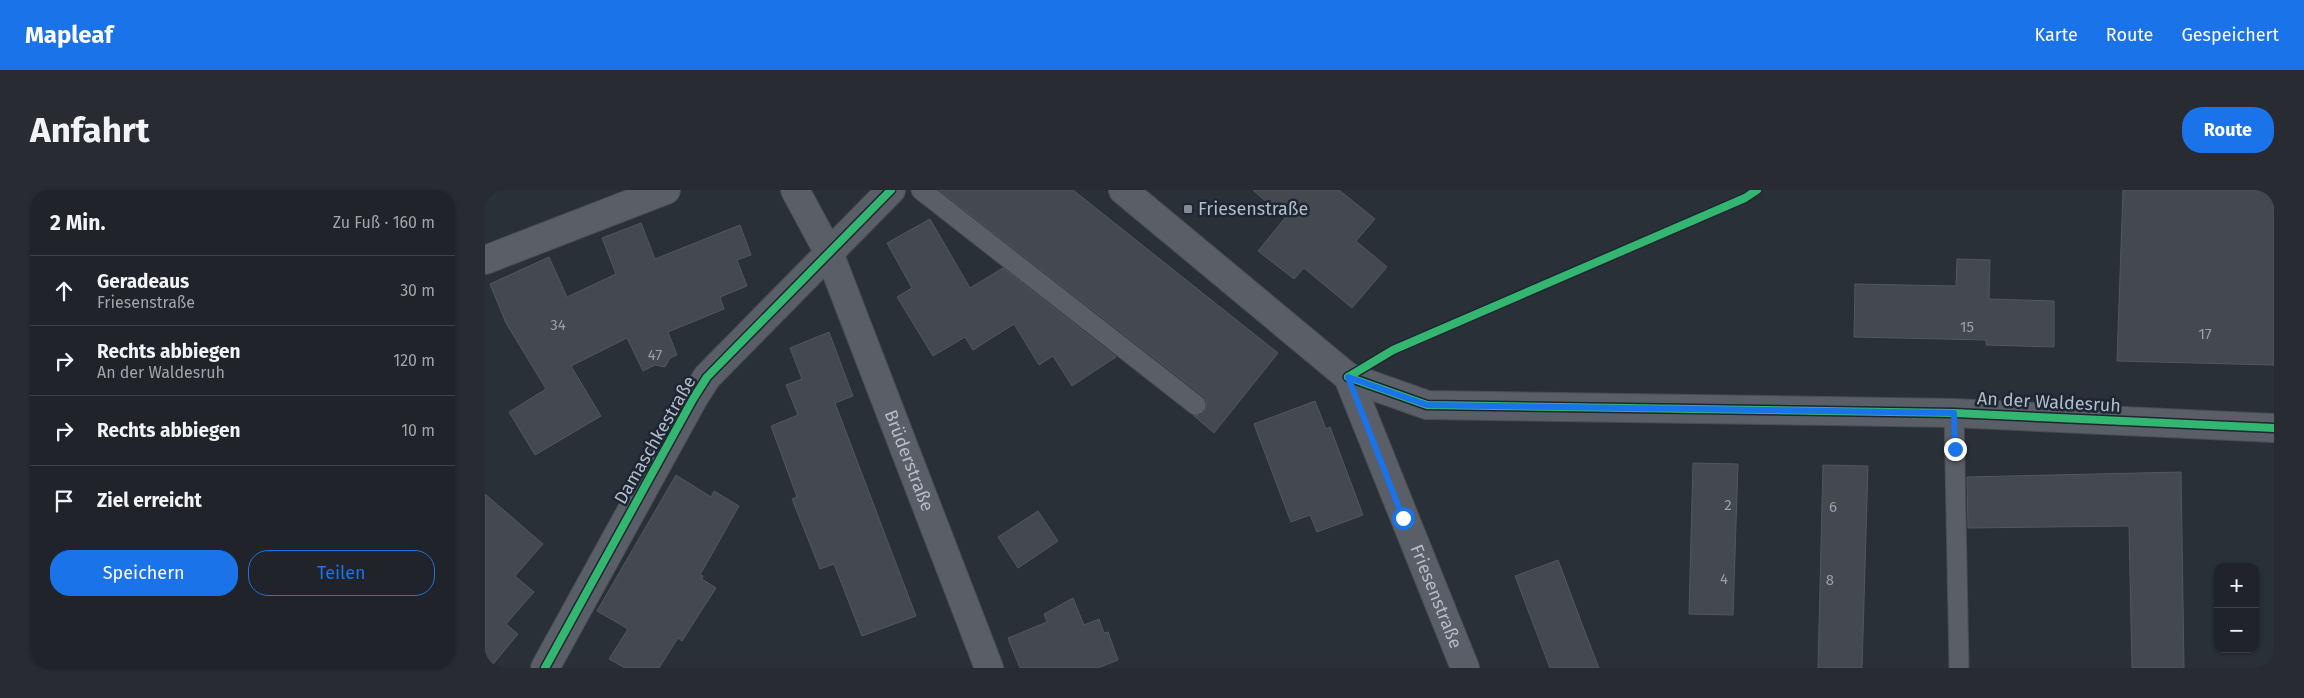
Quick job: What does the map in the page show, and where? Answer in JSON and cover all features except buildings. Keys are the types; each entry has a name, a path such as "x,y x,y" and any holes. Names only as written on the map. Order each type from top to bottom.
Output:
{"street":[{"path":"485,260 666,190"},
{"name":"Brüderstraße","path":"795,190 829,253 989,668"},
{"name":"Damaschkestraße","path":"545,668 693,399 707,377 891,190"},
{"name":"Friesenstraße","path":"1123,190 1348,377 1465,668"},
{"name":"An der Waldesruh","path":"1348,377 1427,405 1954,413 2274,428"}],"lane":[{"path":"921,190 1196,405"},
{"path":"1954,413 1959,668"}],"cycle path":[{"path":"545,668 693,399 707,377 891,190"},
{"path":"1348,377 1393,350 1745,198 1757,190"},
{"path":"1348,377 1427,405 1954,413 2274,428"}],"place":[{"name":"Friesenstraße","path":"1188,209"}],"route":[{"path":"1403,518 1348,377 1427,405 1954,413 1955,449"}]}
